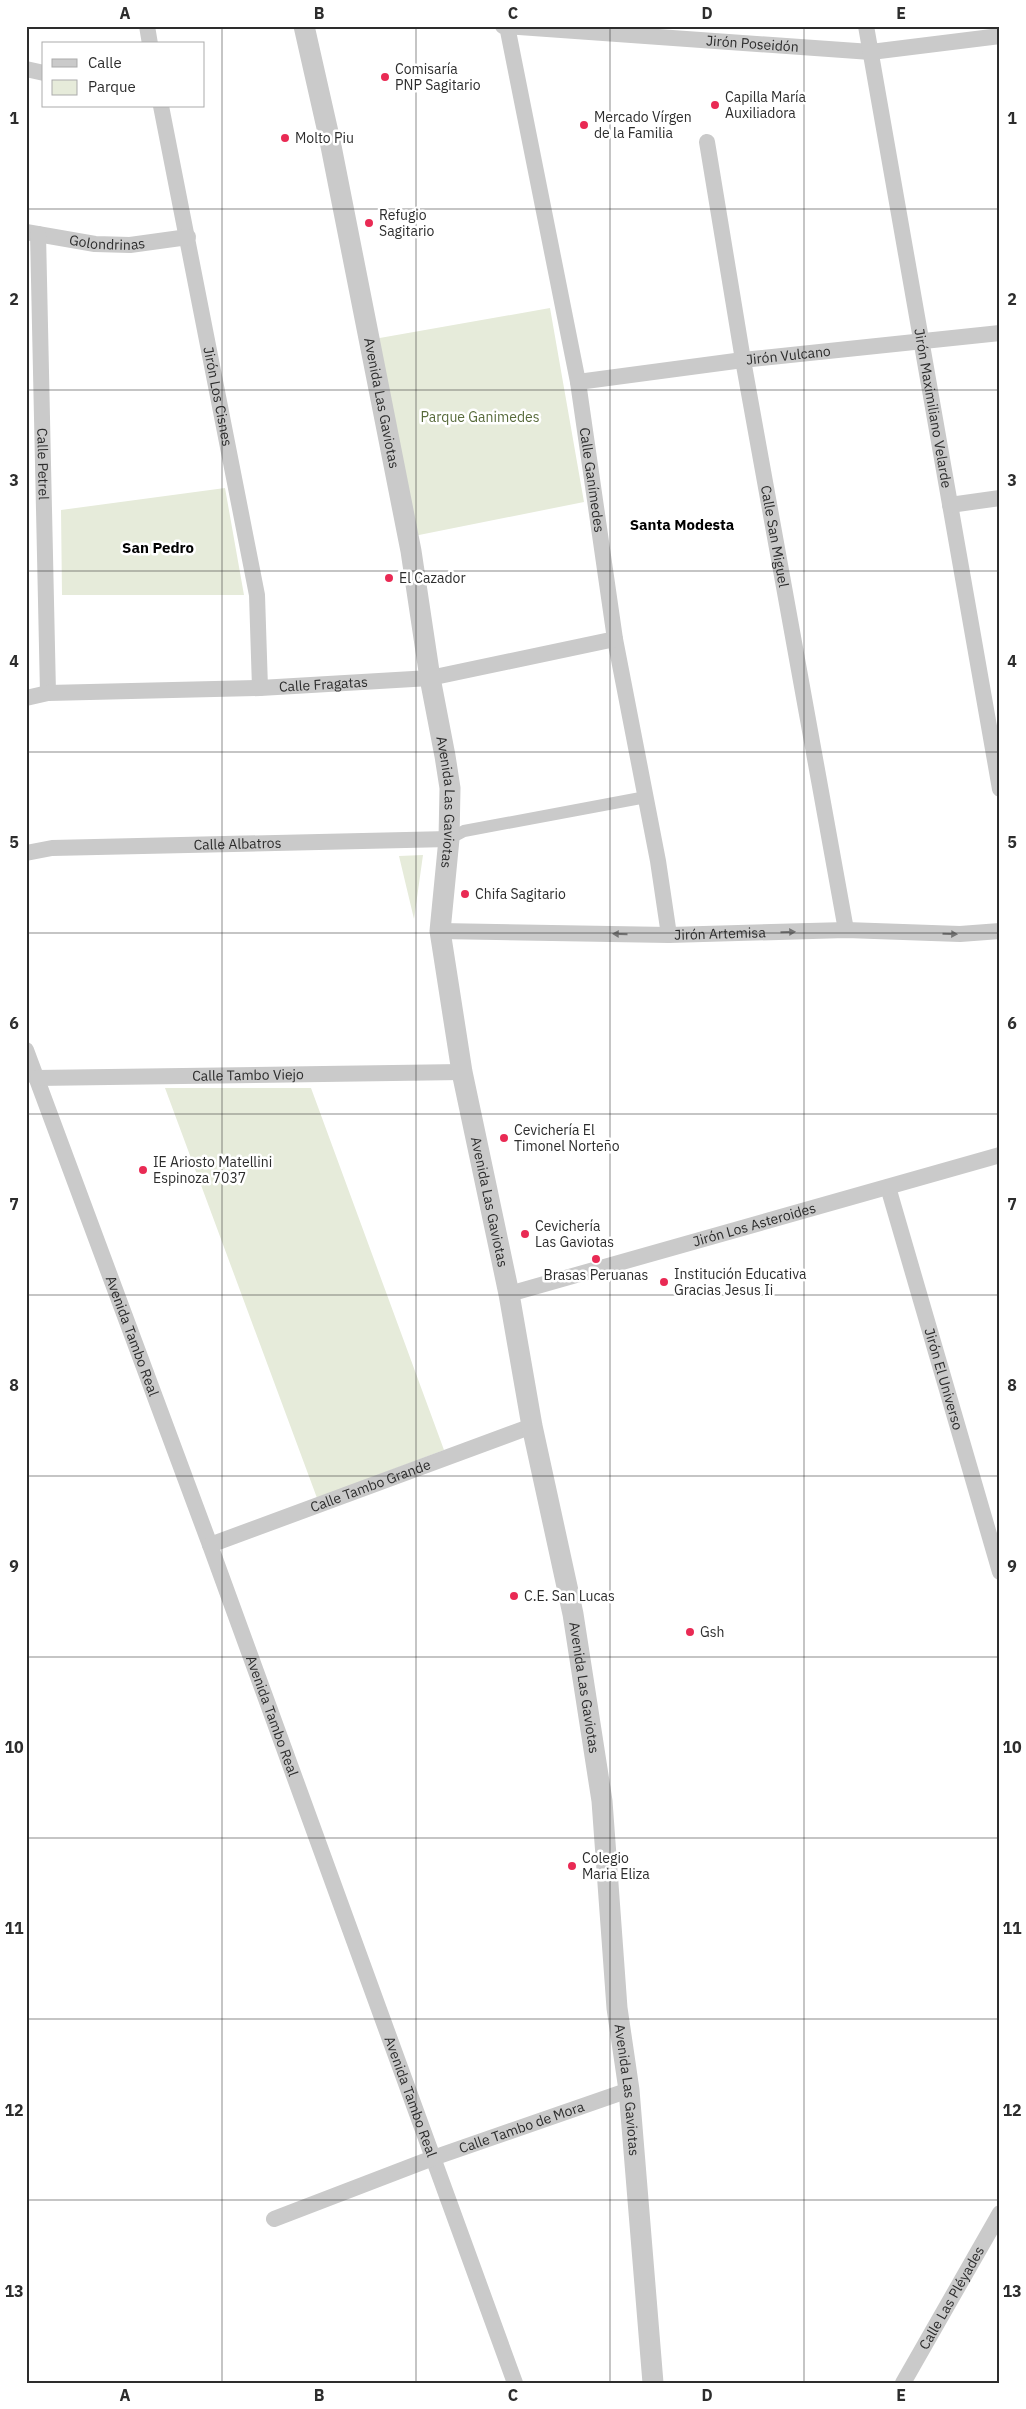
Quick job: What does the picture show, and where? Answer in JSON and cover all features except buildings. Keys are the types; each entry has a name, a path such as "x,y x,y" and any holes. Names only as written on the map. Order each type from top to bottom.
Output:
{"street":[{"path":"147,26 150,42"},
{"name":"Avenida Las Gaviotas","path":"304,26 330,141 410,551 450,788 449,839 440,931 462,1072 509,1294 532,1426 573,1614 602,1801 617,2008 628,2090 653,2383"},
{"name":"Jirón Poseidón","path":"506,26 871,52 1000,36"},
{"name":"Calle Ganímedes","path":"506,26 578,382 615,639 658,861 669,935"},
{"name":"Jirón Maximiliano Velarde","path":"866,26 998,768 1000,789"},
{"path":"26,69 42,73"},
{"name":"Jirón Los Cisnes","path":"161,108 258,595 260,688"},
{"name":"Calle San Miguel","path":"707,142 743,360 846,930"},
{"name":"Golondrinas","path":"32,233 94,244 130,245 188,237"},
{"name":"Calle Petrel","path":"32,233 48,693"},
{"name":"Jirón Vulcano","path":"578,382 743,360 921,343 1000,333"},
{"path":"950,505 1000,498"},
{"name":"Calle Fragatas","path":"26,698 48,693 260,688 430,678 615,639"},
{"path":"449,839 464,831 646,796"},
{"name":"Calle Albatros","path":"26,853 52,848 449,839"},
{"name":"Jirón Artemisa","path":"440,931 669,935 846,930 960,934 1000,931"},
{"name":"Avenida Tambo Real","path":"26,1050 210,1545 515,2383"},
{"name":"Calle Tambo Viejo","path":"36,1078 462,1072"},
{"name":"Jirón Los Asteroides","path":"509,1294 1000,1155"},
{"name":"Jirón El Universo","path":"888,1187 1000,1572"},
{"name":"Calle Tambo Grande","path":"210,1545 532,1426"},
{"name":"Calle Tambo de Mora","path":"274,2219 433,2158 628,2090"},
{"name":"Calle Las Pléyades","path":"903,2383 1000,2213"}],"green space":[{"name":"Parque Ganimedes","path":"550,308 584,502 414,536 374,339"},
{"path":"225,488 244,595 62,595 61,510"},
{"path":"423,855 414,919 399,856"},
{"path":"165,1088 311,1088 444,1450 317,1498"}],"place":[{"name":"Comisaría PNP Sagitario","path":"385,77"},
{"name":"Capilla María Auxiliadora","path":"715,105"},
{"name":"Mercado Vírgen de la Familia","path":"584,125"},
{"name":"Molto Piu","path":"285,138"},
{"name":"Refugio Sagitario","path":"369,223"},
{"name":"El Cazador","path":"389,578"},
{"name":"Chifa Sagitario","path":"465,894"},
{"name":"Cevichería El Timonel Norteño","path":"504,1138"},
{"name":"IE Ariosto Matellini Espinoza 7037","path":"143,1170"},
{"name":"Cevichería Las Gaviotas","path":"525,1234"},
{"name":"Brasas Peruanas","path":"596,1259"},
{"name":"Institución Educativa Gracias Jesus Ii","path":"664,1282"},
{"name":"C.E. San Lucas","path":"514,1596"},
{"name":"Gsh","path":"690,1632"},
{"name":"Colegio Maria Eliza","path":"572,1866"}],"district":[{"name":"Santa Modesta","path":"682,525"},
{"name":"San Pedro","path":"158,548"}]}
